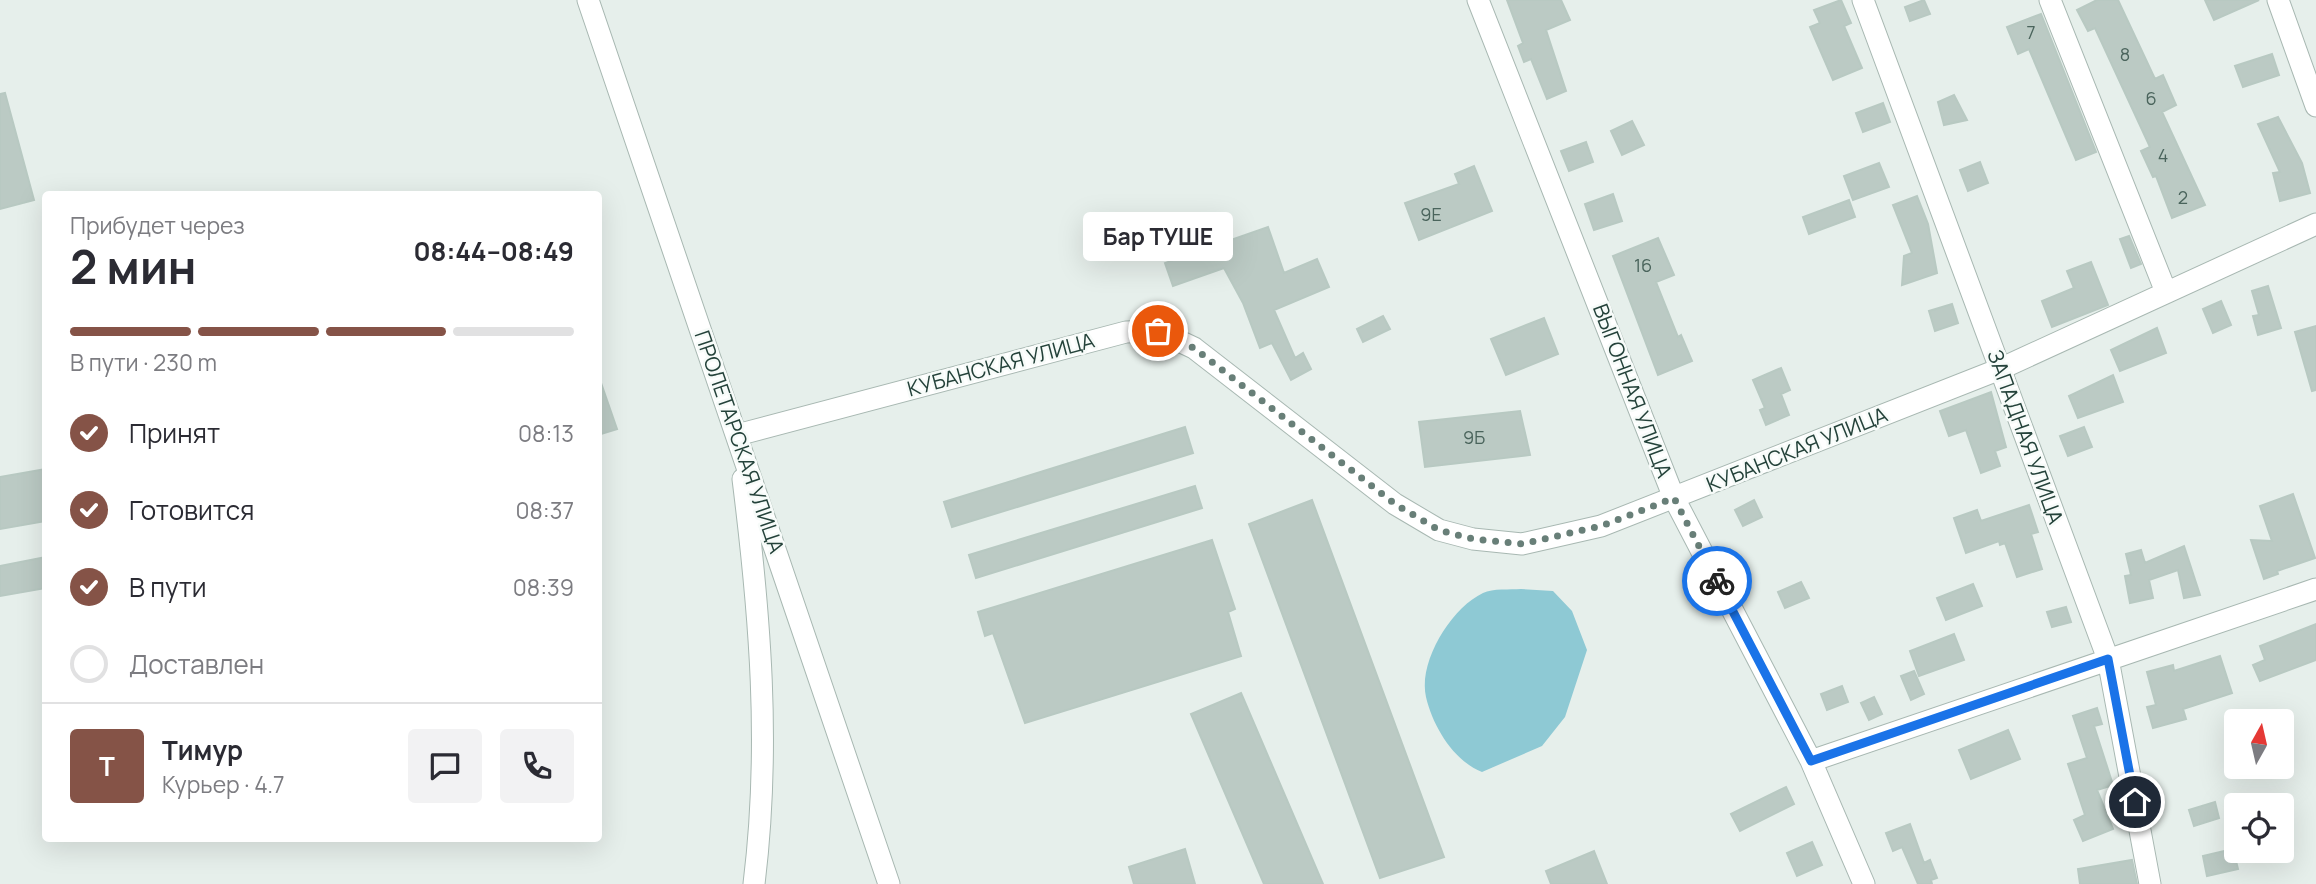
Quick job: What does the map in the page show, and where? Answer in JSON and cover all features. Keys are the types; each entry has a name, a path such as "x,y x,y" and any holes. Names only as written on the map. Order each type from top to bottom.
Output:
{"street":[{"name":"ПРОЛЕТАРСКАЯ УЛИЦА","path":"587,0 889,884"},
{"name":"ВЫГОННАЯ УЛИЦА","path":"1478,0 1674,498 1811,761 1864,884"},
{"name":"ЗАПАДНАЯ УЛИЦА","path":"1863,0 2108,659 2150,884"},
{"path":"2050,0 2166,292"},
{"path":"2278,0 2316,106"},
{"name":"КУБАНСКАЯ УЛИЦА","path":"737,435 1126,332 1158,331 1194,348 1395,504 1439,530 1473,539 1522,544 1601,526 2000,369 2316,223"},
{"path":"737,435 754,574 764,718 763,785 754,884"},
{"path":"1811,761 2316,589"}],"water":[{"path":"1487,591 1553,591 1572,611 1587,650 1565,717 1542,746 1482,772 1462,760 1439,731 1426,697 1427,668 1449,623 1471,600"}],"building":[{"path":"1507,0 1561,0 1570,20 1546,30 1566,91 1547,99 1531,59 1524,62 1518,46 1523,43"},
{"path":"1841,0 1851,23 1844,26 1862,68 1833,80 1810,27 1820,23 1814,10"},
{"path":"1924,0 1930,14 1910,21 1905,7"},
{"path":"2097,0 2118,0 2155,79 2163,75 2176,105 2162,112 2205,205 2172,218 2156,176 2153,177 2141,151 2150,147 2095,28 2088,31 2077,10"},
{"path":"2205,0 2259,0 2214,20"},
{"path":"2041,14 2096,152 2076,160 2029,49 2018,54 2007,27"},
{"path":"2272,54 2279,75 2243,87 2235,66"},
{"path":"5,93 34,200 0,209 0,94"},
{"path":"1954,95 1967,120 1944,125 1938,102"},
{"path":"1883,103 1890,122 1863,132 1856,113"},
{"path":"2278,117 2302,163 2310,193 2280,201 2273,173 2280,172 2258,124"},
{"path":"1632,121 1644,145 1622,155 1611,131"},
{"path":"1586,142 1593,162 1569,171 1561,151"},
{"path":"1980,162 1988,183 1968,191 1960,170"},
{"path":"1879,163 1889,187 1853,200 1844,176"},
{"path":"1474,166 1492,211 1419,240 1405,203 1459,184 1455,174"},
{"path":"1613,194 1622,221 1594,230 1585,204"},
{"path":"1917,196 1928,224 1937,273 1902,285 1904,256 1912,253 1893,205"},
{"path":"1849,200 1855,217 1809,234 1803,217"},
{"path":"1268,227 1284,273 1317,259 1329,287 1274,310 1295,358 1303,353 1311,369 1291,380 1272,343 1260,348 1243,303 1224,268 1173,286 1165,263"},
{"path":"2129,236 2141,264 2131,268 2120,239"},
{"path":"1658,238 1674,275 1656,282 1678,337 1681,335 1692,361 1658,375 1613,256"},
{"path":"2091,262 2108,305 2052,327 2042,301 2074,288 2067,271"},
{"path":"2268,286 2281,328 2258,335 2253,316 2259,315 2252,291"},
{"path":"2221,301 2231,325 2213,333 2203,309"},
{"path":"1952,304 1958,323 1935,331 1929,311"},
{"path":"1383,316 1390,329 1363,342 1357,329"},
{"path":"1544,318 1558,354 1506,375 1491,339"},
{"path":"2316,326 2316,390 2312,391 2295,332"},
{"path":"2157,328 2166,353 2120,371 2111,350"},
{"path":"1781,368 1790,390 1781,394 1789,415 1766,425 1760,410 1765,408 1753,380"},
{"path":"2113,375 2123,402 2078,418 2069,396"},
{"path":"602,386 617,429 602,434"},
{"path":"1991,392 2006,447 1995,451 2000,466 1981,473 1966,430 1949,436 1940,411"},
{"path":"1520,411 1530,455 1425,467 1419,422"},
{"path":"1185,427 1193,453 952,527 944,502"},
{"path":"2084,427 2092,447 2068,456 2060,436"},
{"path":"42,470 42,522 0,529 0,477"},
{"path":"1195,486 1202,508 976,578 969,555"},
{"path":"2293,494 2315,558 2277,571 2278,574 2264,579 2251,540 2272,541 2260,506"},
{"path":"1312,500 1444,857 1380,878 1249,524"},
{"path":"1754,500 1762,517 1743,526 1735,510"},
{"path":"2029,505 2038,532 2031,534 2042,569 2017,577 2005,543 2000,545 1999,541 1966,553 1954,518 1977,510 1981,521"},
{"path":"1212,540 1235,609 1228,612 1241,656 1025,723 993,633 985,636 978,612"},
{"path":"2184,546 2200,595 2184,598 2178,570 2149,580 2153,598 2130,603 2125,576 2131,575 2126,554 2141,550 2145,563"},
{"path":"42,558 42,589 0,596 0,566"},
{"path":"1801,582 1809,598 1785,608 1778,592"},
{"path":"1973,584 1982,606 1946,620 1937,598"},
{"path":"2066,607 2071,622 2052,627 2047,612"},
{"path":"2316,624 2316,660 2260,681 2253,665 2265,660 2260,646"},
{"path":"1954,634 1964,660 1919,676 1910,651"},
{"path":"2220,656 2232,693 2183,709 2186,719 2153,728 2147,707 2156,705 2147,672 2173,665 2174,671"},
{"path":"1914,671 1924,694 1911,700 1901,676"},
{"path":"1842,686 1848,702 1827,710 1821,694"},
{"path":"1241,693 1323,884 1264,884 1191,714"},
{"path":"1874,697 1882,714 1869,720 1861,703"},
{"path":"2097,708 2102,724 2094,726 2113,785 2097,790 2113,829 2083,841 2074,820 2085,815 2068,764 2087,758 2073,716"},
{"path":"2008,730 2020,759 1971,779 1959,750"},
{"path":"1786,787 1794,804 1740,831 1731,814"},
{"path":"2215,802 2219,818 2194,826 2189,810"},
{"path":"1910,824 1924,863 1930,860 1937,878 1931,880 1932,884 1918,884 1902,847 1893,851 1886,833"},
{"path":"1812,842 1822,865 1797,876 1787,853"},
{"path":"1185,849 1195,884 1134,884 1129,867"},
{"path":"1594,851 1607,884 1551,884 1546,871"},
{"path":"2224,851 2224,863 2236,863 2238,869 2207,876 2203,856"},
{"path":"2132,860 2137,884 2080,884 2078,869"}],"way so far":[{"path":"1158,331 1194,348 1395,504 1439,530 1473,539 1522,544 1601,526 1674,498 1717,581"}],"place":[{"name":"Бар ТУШЕ","path":"1158,331"}],"route":[{"path":"1717,581 1811,761 2108,659 2135,802"}]}
